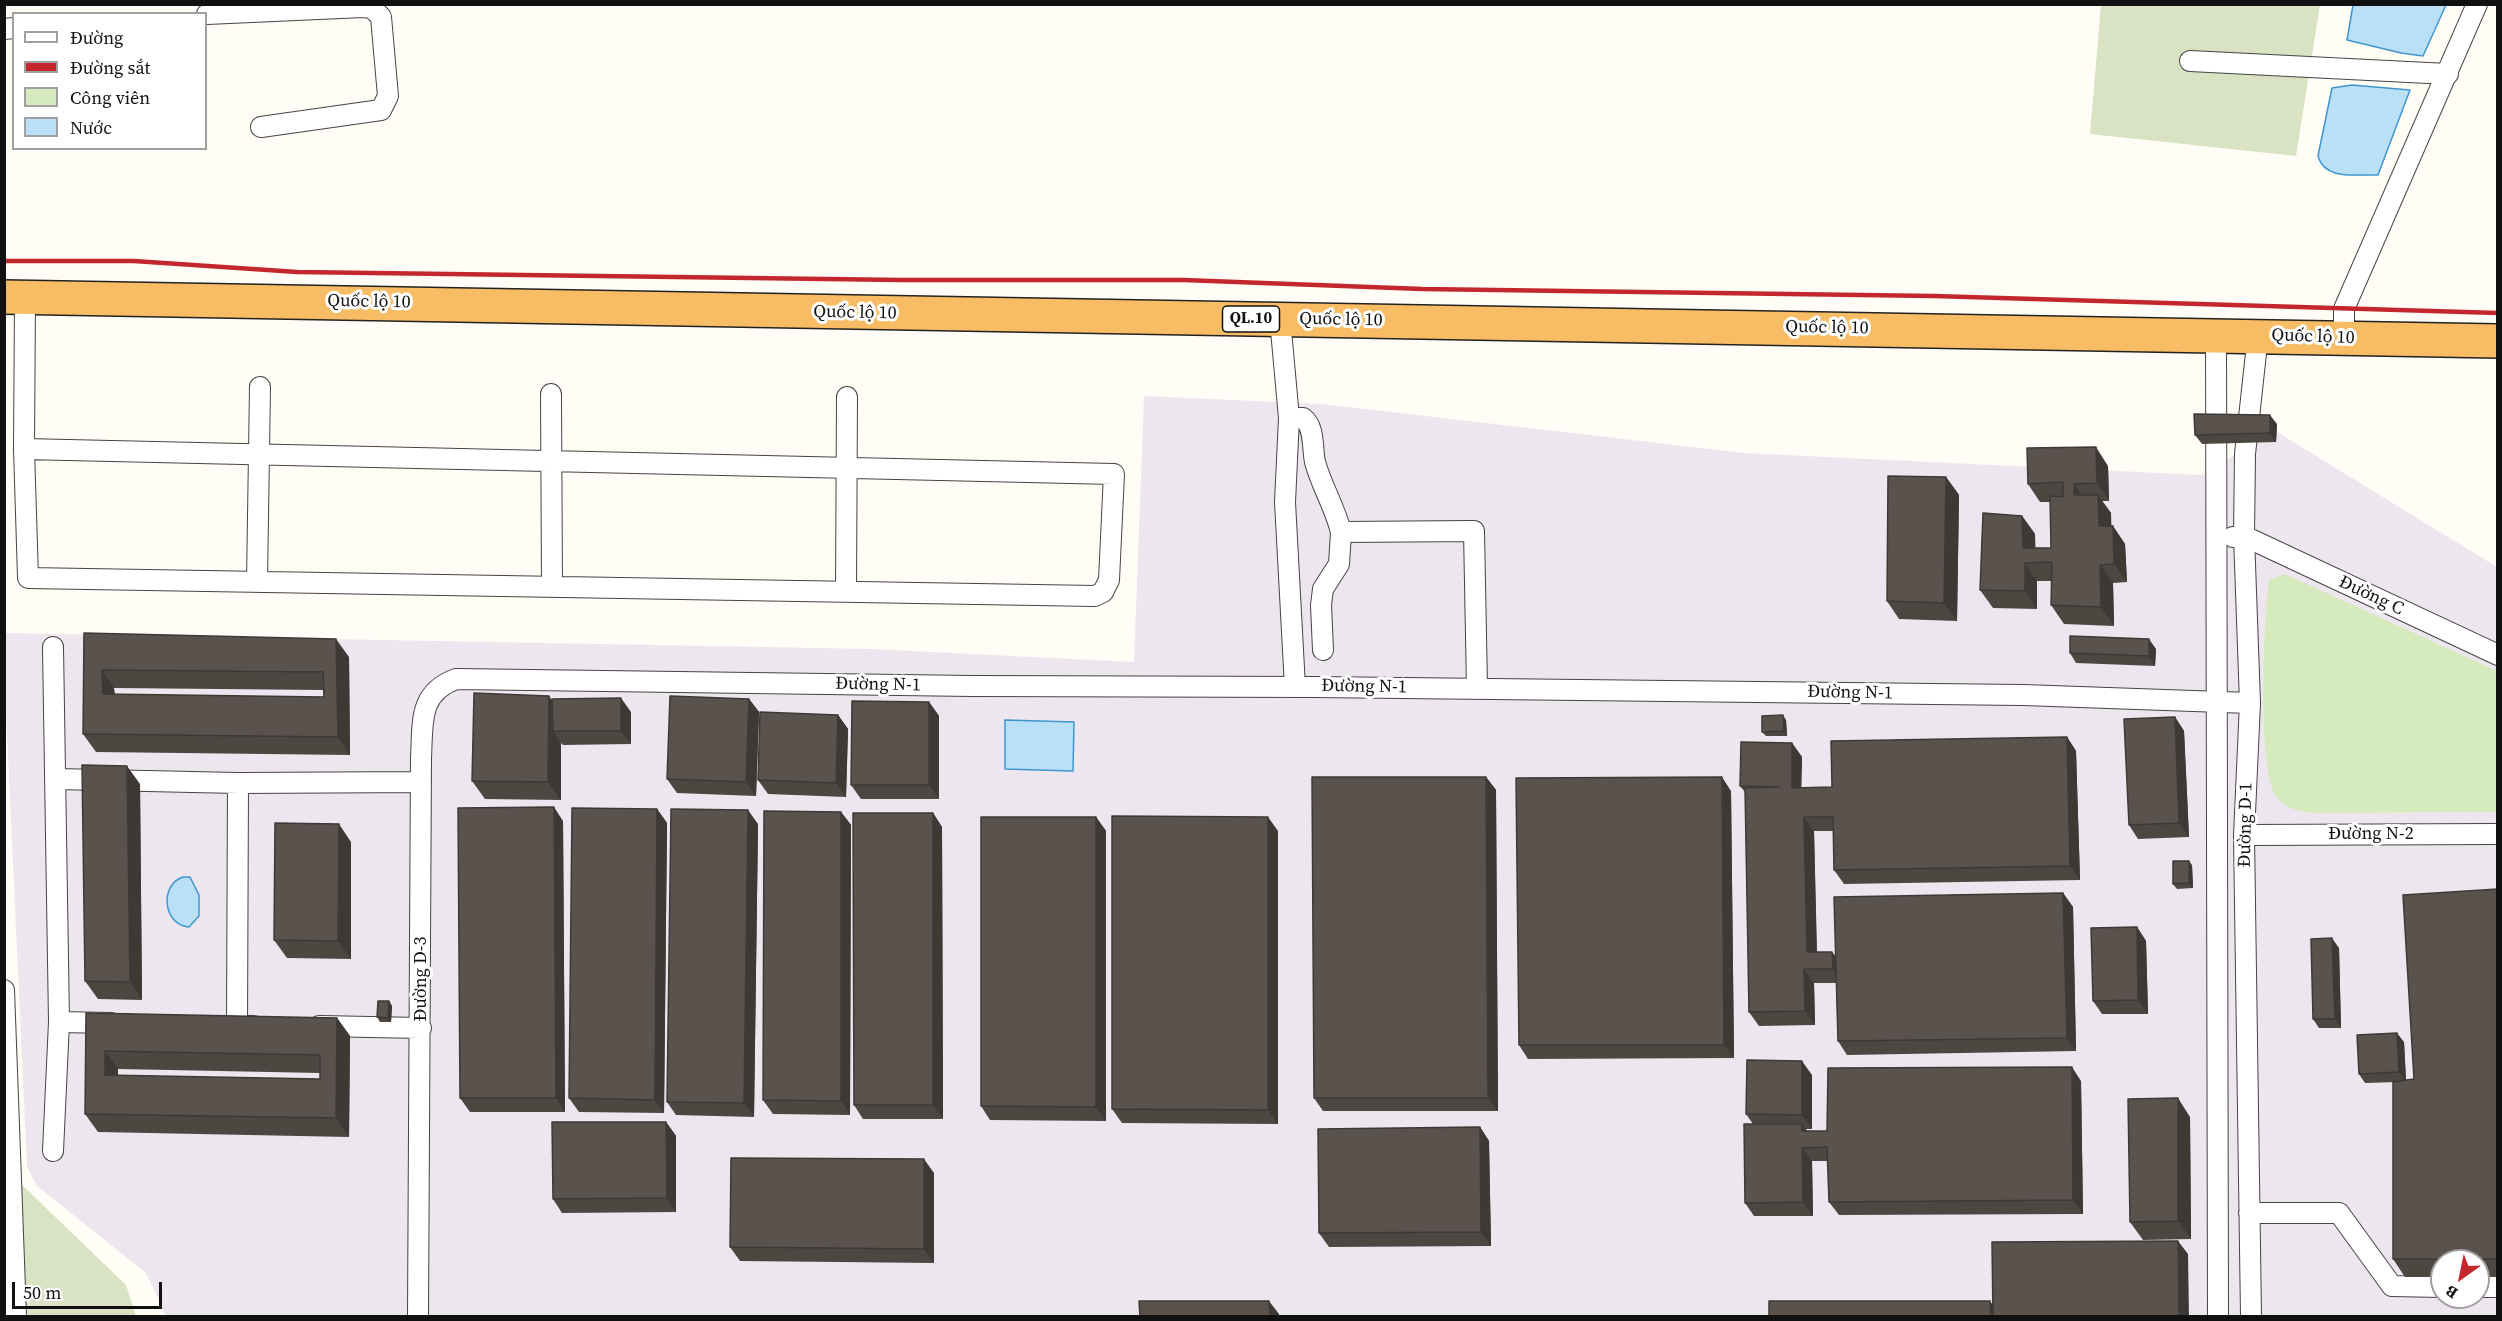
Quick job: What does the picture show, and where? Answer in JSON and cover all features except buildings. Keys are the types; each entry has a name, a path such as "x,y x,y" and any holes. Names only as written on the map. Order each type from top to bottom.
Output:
{"highway":[{"name":"Quốc lộ 10","path":"15,298 316,301 921,315 2498,340"}],"street":[{"path":"2344,338 2344,309 2477,4"},
{"path":"208,9 363,6 372,8 381,17 388,96 381,110 261,127"},
{"path":"2190,60 2448,74"},
{"path":"15,298 24,449 28,578 1100,595 1109,580 1114,474 24,449"},
{"path":"1280,319 1289,418 1286,502 1295,687"},
{"name":"Đường D-1","path":"2216,334 2218,1317"},
{"name":"Đường D-1","path":"2251,1317 2244,835 2250,703 2244,536 2245,454 2258,335"},
{"path":"257,582 260,387"},
{"path":"551,394 552,587"},
{"path":"846,592 847,397"},
{"path":"1289,418 1303,418 1309,424 1316,464 1335,508 1341,531 1339,564 1323,589 1321,605 1323,651"},
{"path":"1341,531 1474,531 1477,688"},
{"path":"2218,537 2244,536"},
{"name":"Đường C","path":"2244,536 2498,655"},
{"path":"52,1151 60,1022 53,647"},
{"name":"Đường D-3","path":"418,1317 423,732 428,699 442,684 456,679 478,679"},
{"name":"Đường N-1","path":"478,679 973,687 1477,688 2023,695 2250,703"},
{"path":"56,779 238,783 421,782"},
{"path":"237,1026 238,783"},
{"name":"Đường N-2","path":"2244,835 2498,834"},
{"path":"4,990 16,1317"},
{"path":"60,1022 131,1023"},
{"path":"213,1025 272,1026"},
{"path":"295,1026 421,1028"},
{"path":"2249,1213 2339,1213 2392,1286 2430,1287"}],"shaded area":[{"path":"1144,396 1322,404 1744,453 2201,475 2266,436 2277,432 2497,567 2497,1316 166,1316 146,1273 37,1186 27,1167 4,633 871,649 1134,662"}],"green space":[{"path":"2101,5 2320,5 2296,156 2090,134"},
{"path":"2285,574 2497,671 2497,812 2311,813 2289,807 2278,799 2271,784 2264,729 2265,626 2269,580"},
{"path":"4,1180 18,1181 126,1285 136,1316 5,1316"}],"water":[{"path":"2353,4 2446,5 2423,56 2347,40"},
{"path":"2352,85 2410,90 2378,175 2334,173 2322,164 2318,156 2332,88"},
{"path":"1005,720 1074,722 1073,771 1005,769"},
{"path":"183,877 190,877 199,895 199,916 189,927 180,925 174,919 167,904 170,888 175,881"}],"railway":[{"path":"4,261 134,261 297,272 901,280 1184,280 1422,289 1934,296 2498,313"}]}
